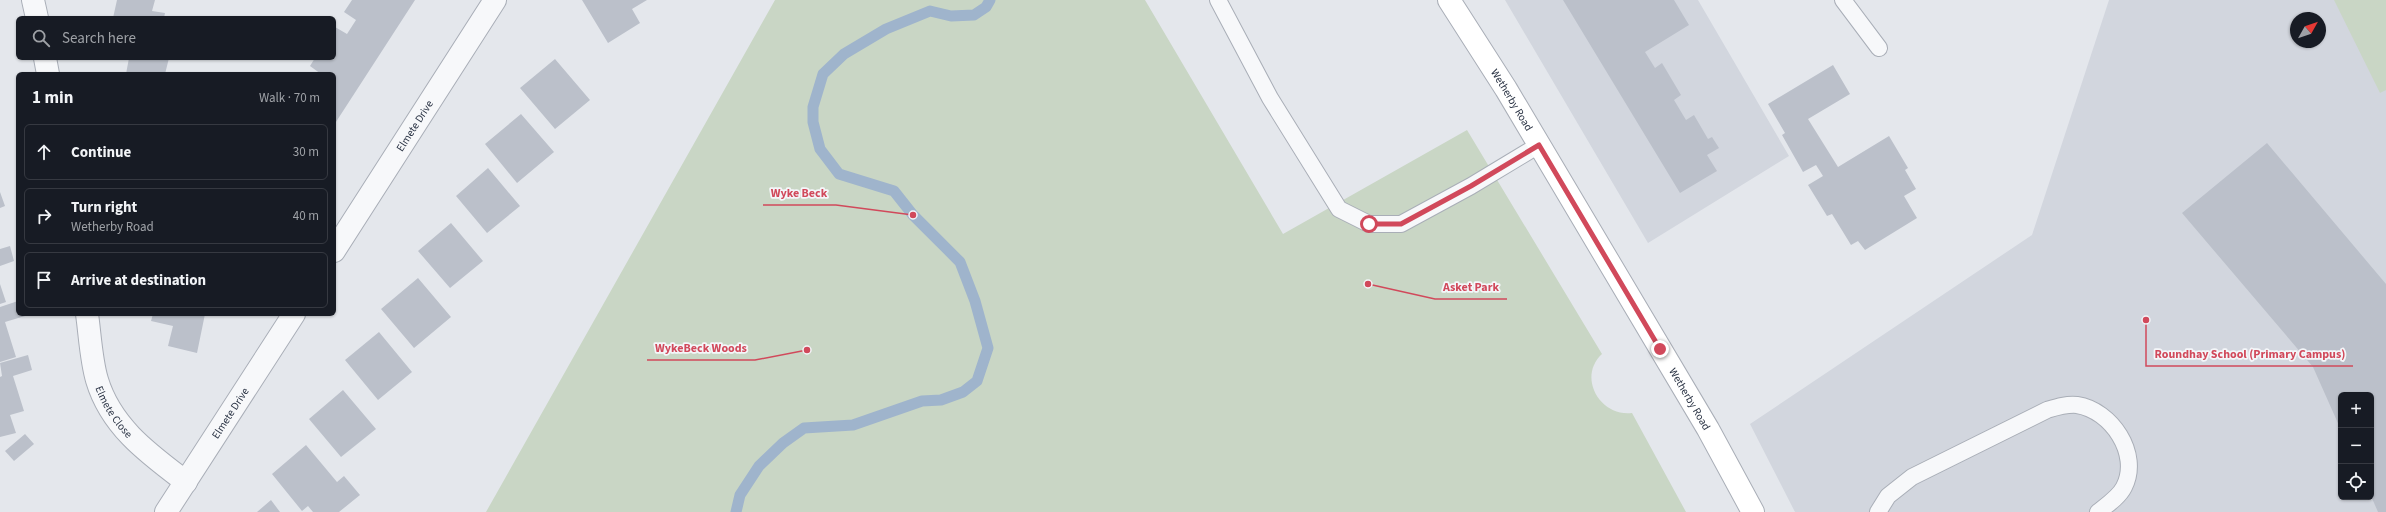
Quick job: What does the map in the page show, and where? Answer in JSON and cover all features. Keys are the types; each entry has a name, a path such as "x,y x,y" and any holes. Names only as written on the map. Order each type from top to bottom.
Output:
{"street":[{"path":"33,0 37,16"},
{"name":"Elmete Drive","path":"336,248 495,0"},
{"name":"Wetherby Road","path":"1449,0 1539,145 1722,453 1754,512"},
{"path":"45,60 48,72"},
{"name":"Elmete Close","path":"86,316 97,380 108,405 122,428 141,448 186,482"},
{"name":"Elmete Drive","path":"166,512 293,316"}],"lane":[{"path":"1218,0 1270,98 1339,209 1369,224 1401,224 1471,186 1539,145"},
{"path":"1843,0 1879,48"},
{"path":"1878,512 1888,496 1912,477 2047,410 2061,406 2077,405 2091,409 2104,418 2122,439 2128,451 2129,476 2124,488 2098,512"}],"shaded area":[{"path":"1505,0 1698,0 1789,156 1648,243"},
{"path":"2109,0 2386,0 2386,512 1795,512 1750,424 2032,235"}],"green space":[{"path":"775,0 1145,0 1283,234 1467,130 1602,354 1595,363 1592,373 1592,384 1596,394 1610,409 1620,413 1632,413 1686,512 486,512"},
{"path":"2334,0 2386,0 2386,90 2380,93"}],"building":[{"path":"117,0 155,0 152,11 165,13 164,16 113,16"},
{"path":"352,0 415,0 336,122 336,72 318,72 310,66 314,60 336,60 336,28 347,34 356,20 344,12"},
{"path":"582,0 647,0 632,9 640,23 608,43"},
{"path":"1563,0 1674,0 1689,25 1645,52 1655,68 1662,63 1681,95 1674,100 1686,120 1694,115 1708,139 1712,137 1719,148 1707,155 1717,171 1680,193"},
{"path":"555,59 590,100 555,129 520,88"},
{"path":"129,60 168,60 166,72 126,72"},
{"path":"1833,65 1850,94 1808,119 1838,167 1889,136 1908,168 1905,170 1916,189 1904,196 1917,218 1865,250 1858,241 1851,245 1832,214 1827,216 1808,185 1823,176 1816,165 1803,172 1782,135 1785,133 1768,104"},
{"path":"521,114 554,152 517,183 485,144"},
{"path":"2267,143 2386,284 2386,512 2378,512 2373,500 2374,500 2374,392 2338,392 2338,423 2313,367 2182,213"},
{"path":"488,168 520,206 487,233 456,196"},
{"path":"0,192 5,206 0,208"},
{"path":"451,223 483,261 450,288 418,251"},
{"path":"10,246 14,261 0,266 0,249"},
{"path":"418,278 451,317 414,348 381,309"},
{"path":"0,284 6,302 0,304"},
{"path":"16,302 16,316 25,316 5,322 16,357 0,362 0,307"},
{"path":"152,316 205,316 197,353 168,346 173,326 151,321"},
{"path":"379,332 412,372 378,400 345,360"},
{"path":"28,355 32,370 13,376 24,411 10,415 16,433 0,437 0,377 2,376 0,363"},
{"path":"343,390 376,429 341,457 309,419"},
{"path":"25,434 34,444 14,461 5,451"},
{"path":"306,445 337,482 344,476 360,495 339,512 313,512 308,506 302,511 272,474"},
{"path":"271,500 280,512 257,512"}],"waterway":[{"path":"736,512 740,495 759,466 783,443 804,428 853,425 922,401 941,400 963,392 977,381 988,348 975,301 960,262 913,215 894,191 839,174 820,149 813,122 813,107 823,74 844,54 886,29 930,11 951,16 974,15 986,7 990,0"}],"place":[{"name":"Wyke Beck","path":"913,215"},
{"name":"Asket Park","path":"1368,284"},
{"name":"Roundhay School (Primary Campus)","path":"2146,320"},
{"name":"WykeBeck Woods","path":"807,350"}],"route":[{"path":"1369,224 1401,224 1471,186 1539,145 1660,349"}]}
